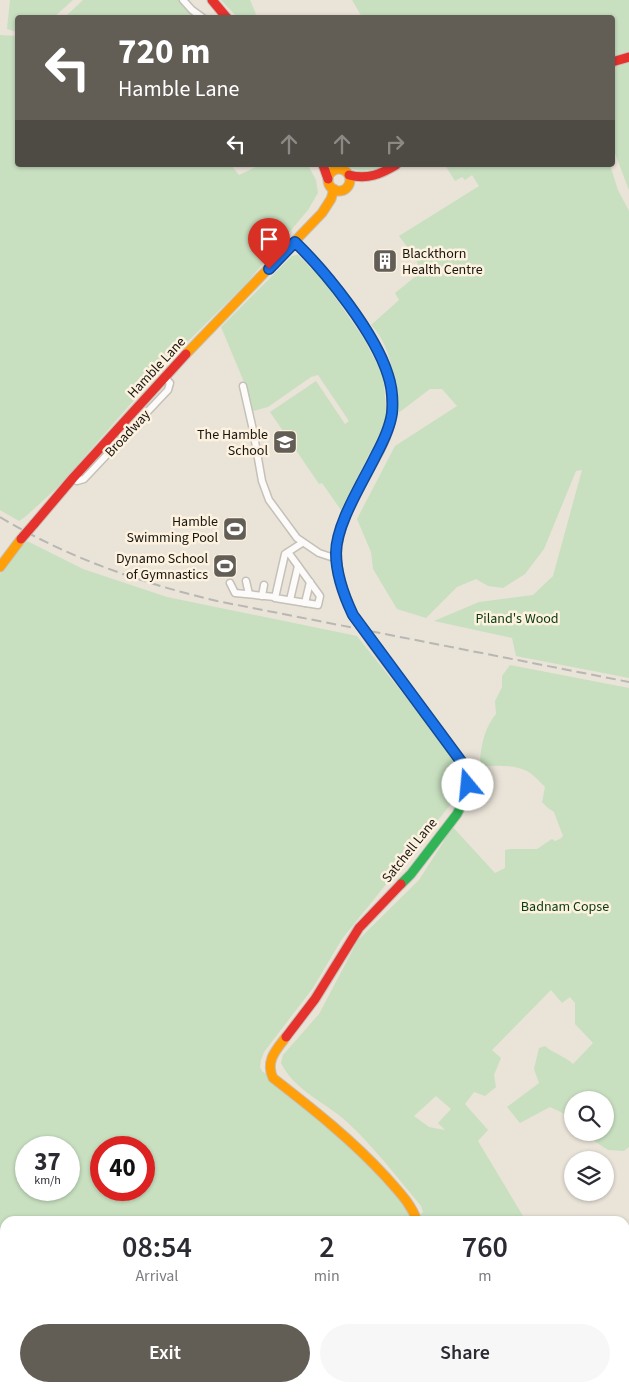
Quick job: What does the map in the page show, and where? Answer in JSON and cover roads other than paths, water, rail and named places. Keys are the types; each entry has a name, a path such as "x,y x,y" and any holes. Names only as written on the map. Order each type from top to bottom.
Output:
{"street":[{"path":"182,0 199,15"},
{"path":"212,0 224,15"},
{"path":"615,61 629,57"},
{"path":"325,167 331,186 334,189 342,190 359,184 392,167"},
{"path":"328,179 332,167 344,170 350,175 370,177"},
{"path":"347,187 350,175"},
{"name":"Hamble Lane","path":"0,567 21,539 73,478 164,377 322,212 331,199 334,189"},
{"name":"Satchell Lane","path":"295,242 326,276 372,340 389,376 392,394 392,414 387,432 343,521 336,552 342,590 353,615 373,644 466,768 468,785 467,794 457,814 411,874 359,928 315,999 275,1052 269,1070 273,1078 323,1116 365,1154 409,1204 415,1216"},
{"path":"243,386 262,481 270,500 302,543 319,553 337,559"},
{"path":"275,597 285,554 302,543"},
{"path":"230,583 235,593 318,604 320,596 288,552"},
{"path":"290,600 298,566"},
{"path":"246,581 249,594"},
{"path":"306,603 310,582"},
{"path":"262,596 264,585"}],"railway":[{"path":"0,517 52,545 105,568 189,594 629,682"}],"place":[{"name":"Blackthorn Health Centre","path":"385,261"},
{"name":"The Hamble School","path":"285,442"},
{"name":"Hamble Swimming Pool","path":"235,529"},
{"name":"Dynamo School of Gymnastics","path":"225,566"}],"park label":[{"name":"Piland's Wood","path":"517,618"},
{"name":"Badnam Copse","path":"565,906"}]}
